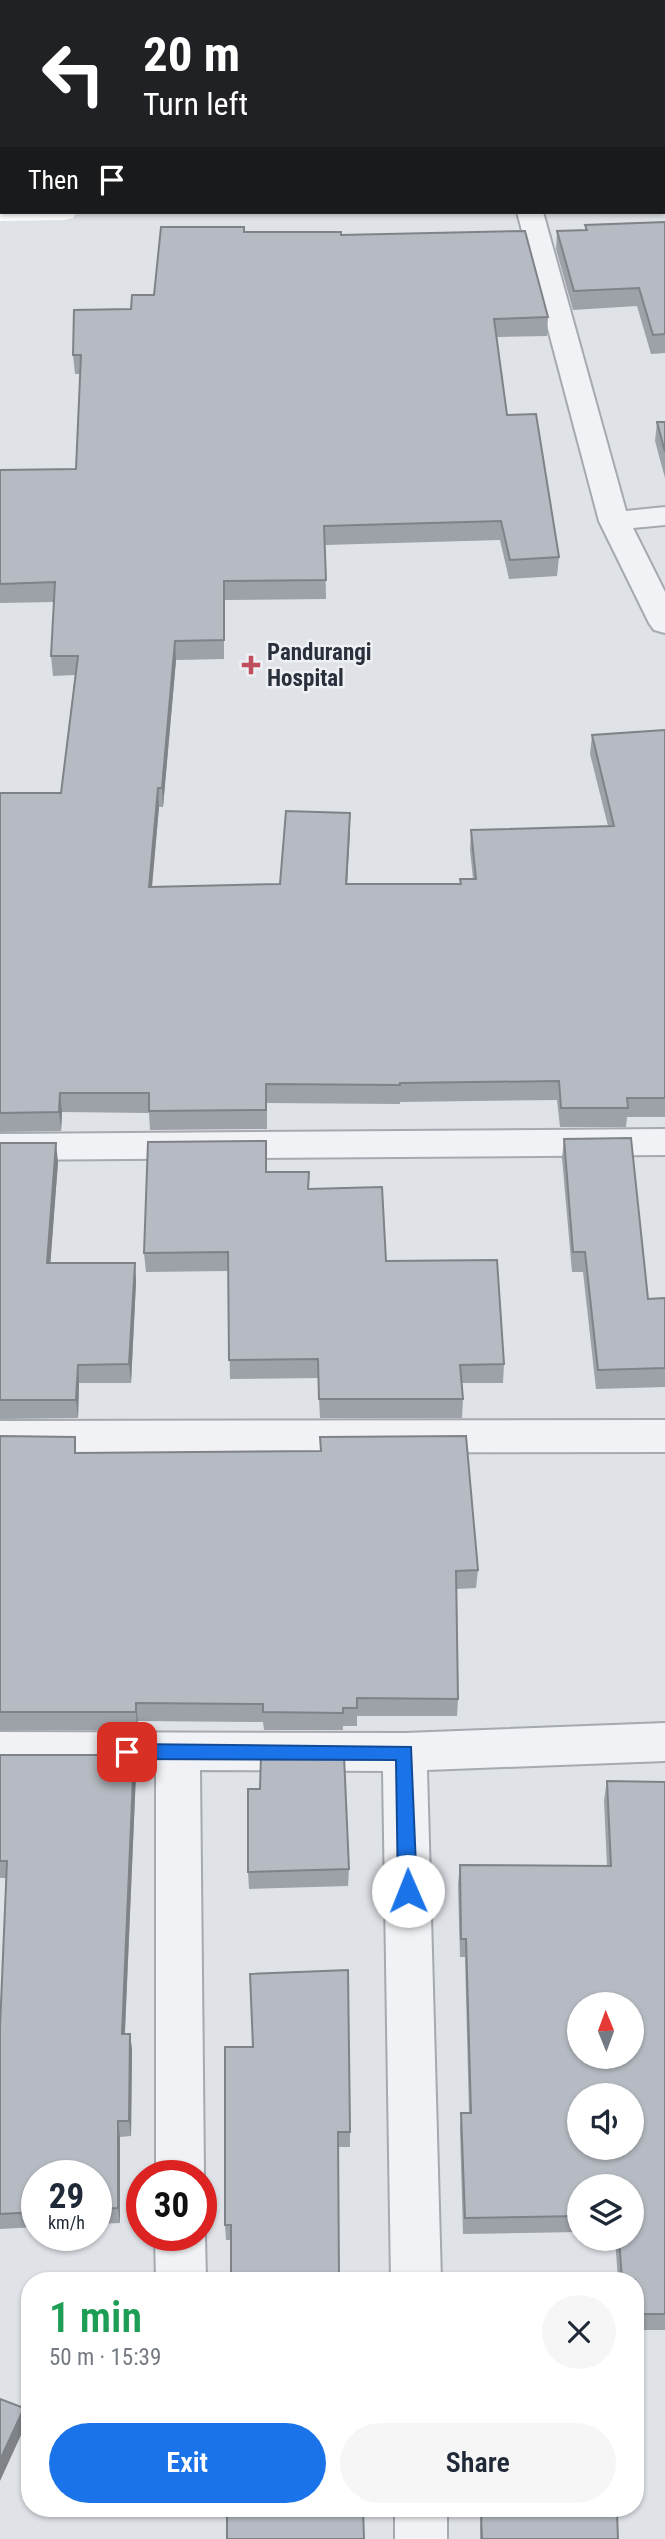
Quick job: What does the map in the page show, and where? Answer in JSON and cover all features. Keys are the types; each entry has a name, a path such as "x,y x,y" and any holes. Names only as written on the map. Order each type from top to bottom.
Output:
{"street":[{"path":"531,214 614,521 665,623"},
{"path":"614,521 665,516"},
{"path":"0,1147 665,1142"},
{"path":"0,1437 665,1436"},
{"path":"0,1751 405,1752 665,1742"},
{"path":"178,1752 180,2160"},
{"path":"405,1752 416,2272"},
{"path":"180,2251 181,2272"},
{"path":"421,2517 421,2539"}],"building":[{"path":"665,222 665,334 653,335 639,288 574,291 557,231 587,230 585,225"},
{"path":"161,227 244,227 244,232 341,232 341,235 525,231 548,317 494,319 507,415 536,414 559,557 510,560 501,521 324,526 326,580 224,581 224,640 175,641 162,788 158,788 149,887 280,884 286,811 350,813 346,884 461,884 460,879 476,879 471,830 614,826 592,735 665,730 665,1098 627,1098 628,1108 561,1108 559,1081 400,1085 266,1084 266,1110 149,1111 149,1093 60,1093 59,1112 0,1113 0,793 61,793 78,656 51,656 55,582 0,584 0,470 76,469 81,355 73,355 74,310 131,309 132,295 154,295"},
{"path":"657,422 665,422 665,452"},
{"path":"631,1138 648,1299 665,1298 665,1368 598,1370 585,1252 573,1252 564,1139"},
{"path":"266,1141 266,1172 309,1172 308,1189 382,1187 386,1261 497,1260 504,1364 460,1365 463,1399 319,1399 318,1359 229,1360 228,1252 144,1253 148,1142"},
{"path":"0,1143 56,1143 47,1263 135,1263 129,1364 78,1365 76,1400 0,1400"},
{"path":"0,1436 75,1437 75,1453 321,1451 320,1437 466,1436 478,1570 456,1571 458,1699 357,1698 357,1708 343,1708 343,1713 263,1712 263,1704 136,1703 136,1712 0,1712"},
{"path":"0,1755 134,1755 122,2034 130,2034 129,2121 118,2121 118,2208 112,2208 112,2160 21,2160 21,2213 0,2214 0,2027 7,1861 0,1861"},
{"path":"261,1755 344,1756 349,1869 248,1872 248,1789 260,1789"},
{"path":"607,1781 665,1782 665,2314 644,2314 644,2272 621,2272 620,2251 644,2251 644,2174 567,2174 567,2216 465,2218 461,2113 471,2113 466,1939 461,1939 460,1865 611,1866"},
{"path":"348,1970 350,2132 338,2132 339,2272 231,2272 231,2225 225,2225 225,2047 253,2047 250,1974"},
{"path":"0,2399 21,2407 21,2414 0,2460"},
{"path":"227,2517 363,2517 364,2539 227,2539"},
{"path":"481,2517 617,2517 618,2539 482,2539"}],"place":[{"name":"Pandurangi Hospital","path":"251,665"}],"route":[{"path":"127,1752 405,1752 408,1891"}]}
